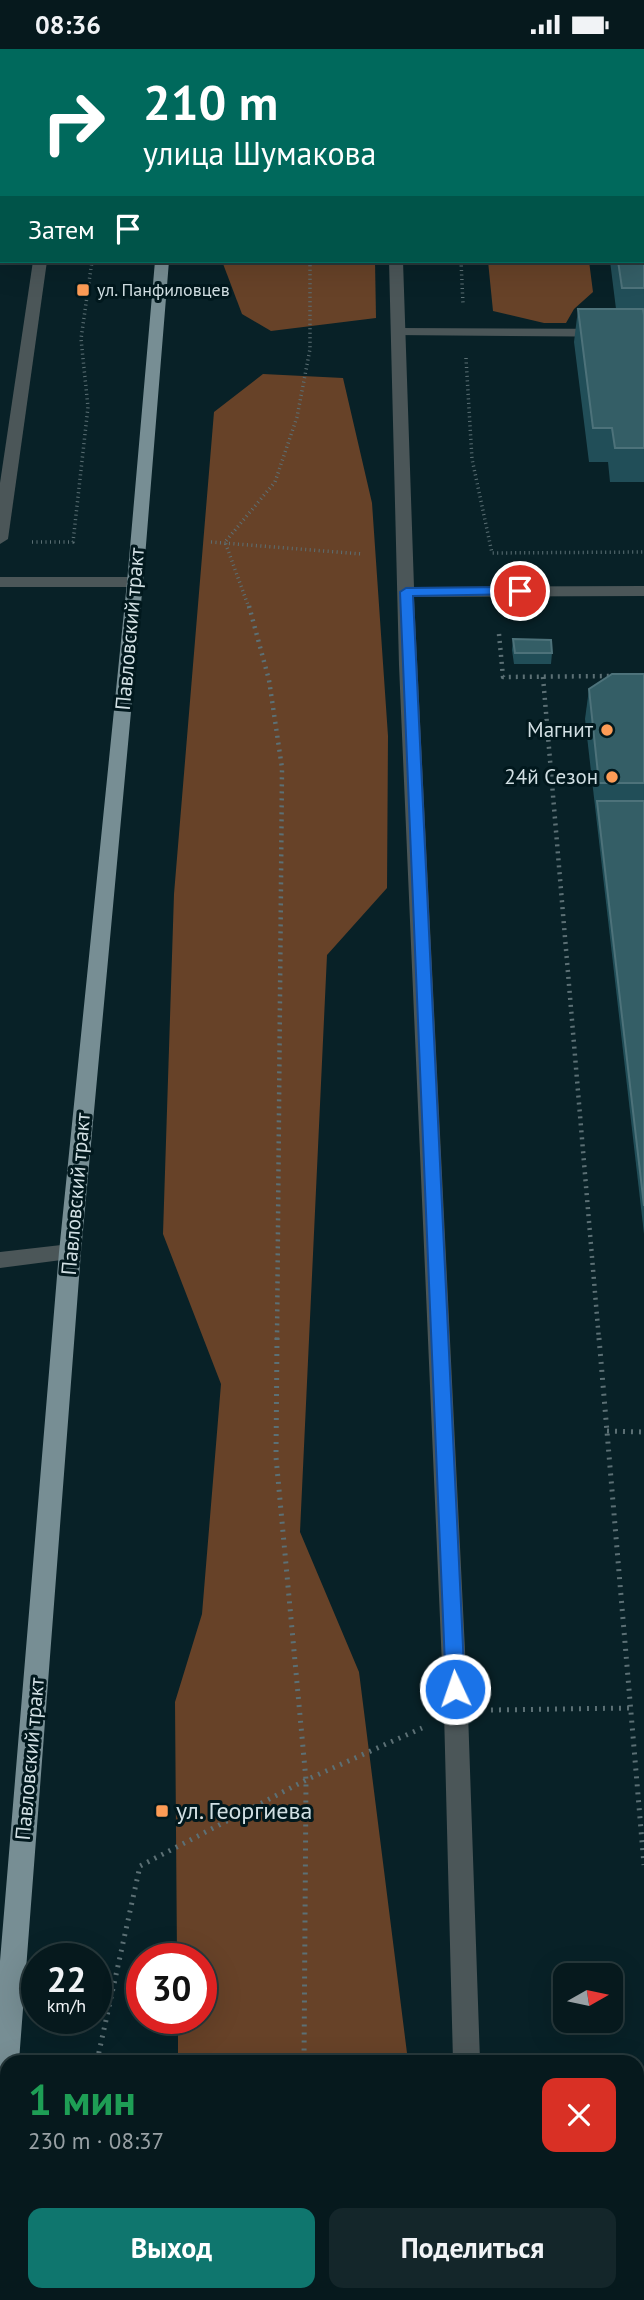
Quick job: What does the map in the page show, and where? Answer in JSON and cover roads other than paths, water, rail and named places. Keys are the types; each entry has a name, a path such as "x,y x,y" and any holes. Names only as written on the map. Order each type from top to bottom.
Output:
{"main road":[{"name":"Павловский тракт","path":"6,2055 70,1252 135,582 162,263"}],"street":[{"path":"0,539 40,263"},
{"path":"396,263 406,592 456,1712 467,2055"},
{"path":"0,582 135,582"},
{"path":"406,592 644,591"}],"lane":[{"path":"398,332 644,333"},
{"path":"0,1260 70,1252"}],"place":[{"name":"ул. Панфиловцев","path":"83,290"},
{"name":"Магнит","path":"607,730"},
{"name":"24й Сезон","path":"612,777"},
{"name":"ул. Георгиева","path":"162,1811"}]}
